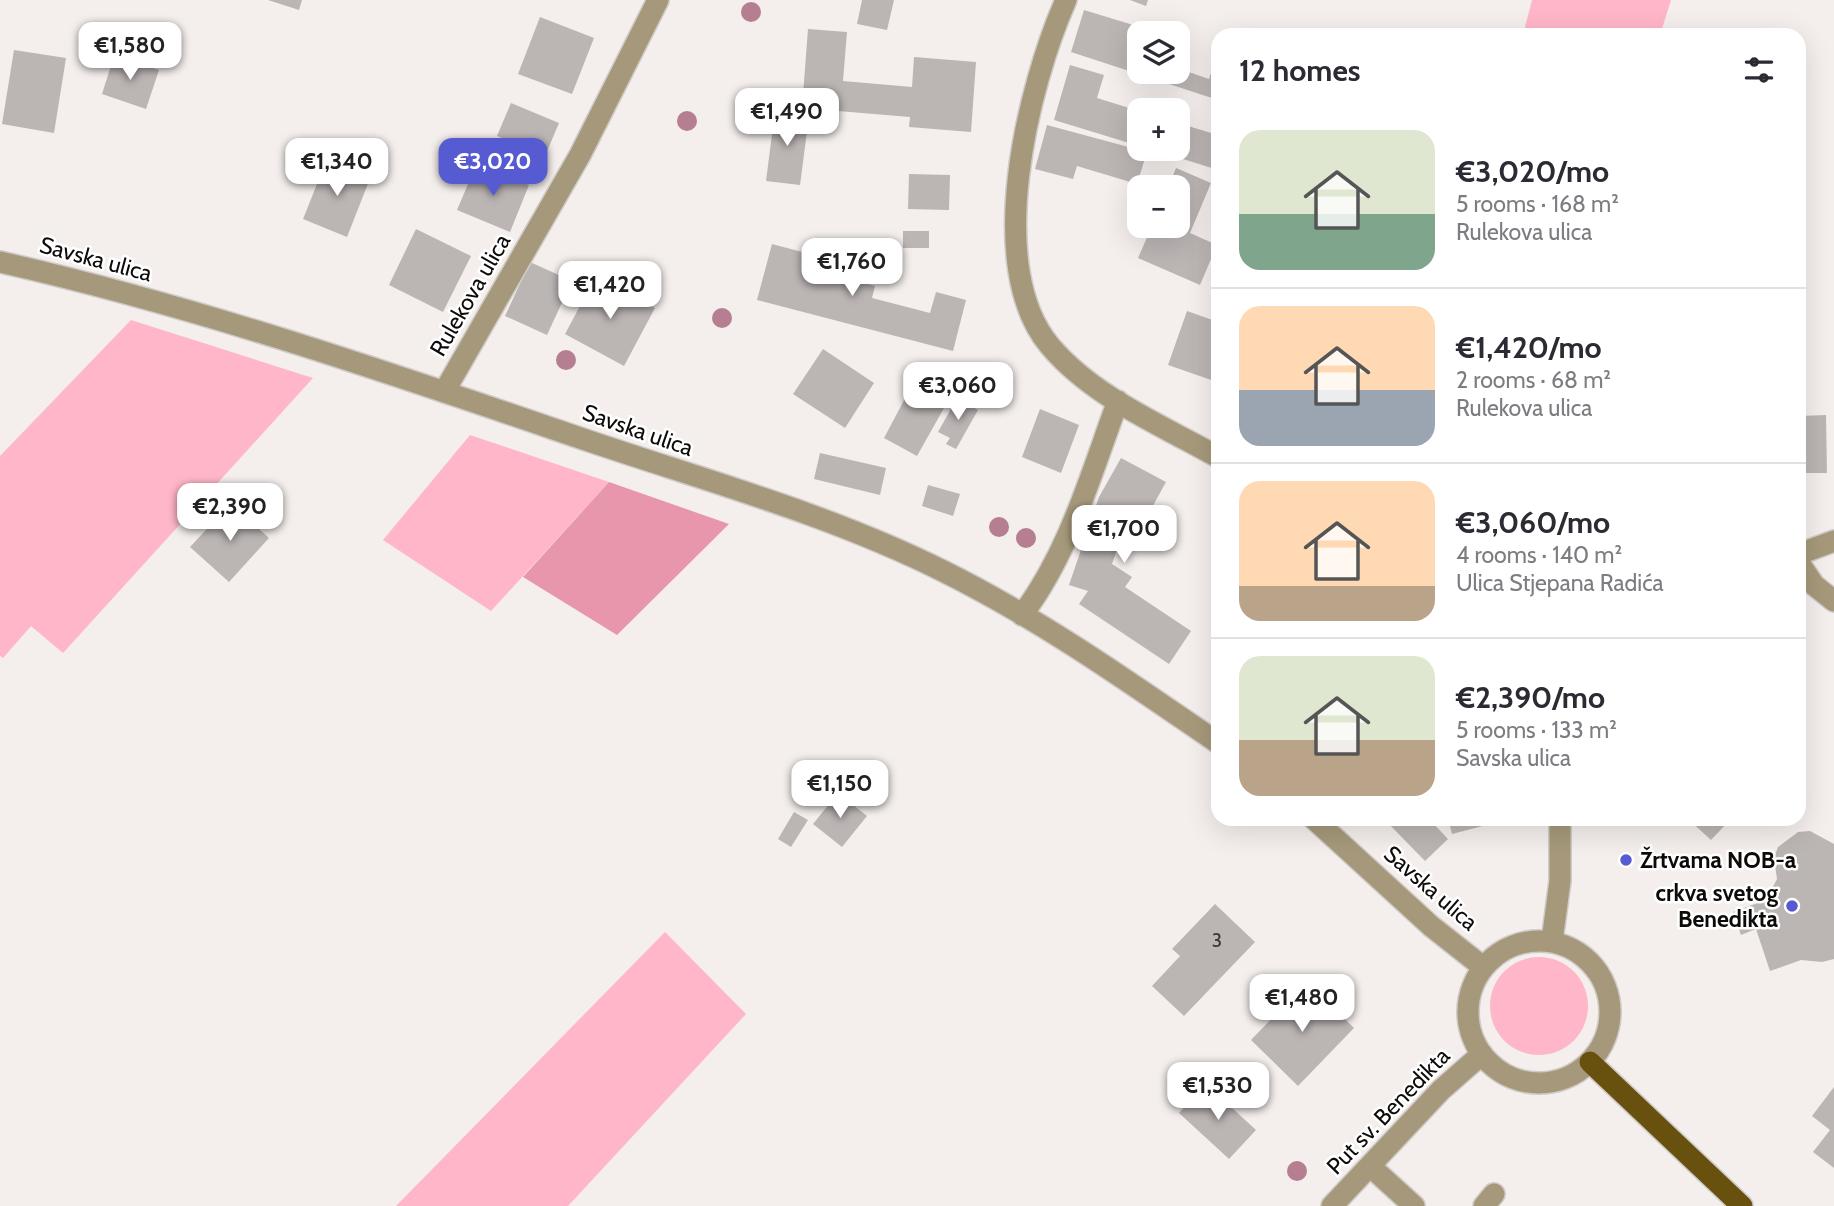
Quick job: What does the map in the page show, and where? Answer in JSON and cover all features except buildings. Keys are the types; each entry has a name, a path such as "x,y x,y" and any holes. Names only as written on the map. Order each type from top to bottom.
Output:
{"main road":[{"path":"1590,1062 1742,1206"}],"street":[{"name":"Rulekova ulica","path":"444,392 580,155 658,0"},
{"path":"1066,0 1039,70 1025,126 1017,222 1020,276 1029,310 1049,345 1072,369 1118,401 1211,453"},
{"name":"Savska ulica","path":"0,262 90,282 444,392 840,527 941,570 1022,615 1211,738"},
{"path":"1022,615 1046,583 1058,558 1118,401"},
{"path":"1806,551 1834,541"},
{"path":"1806,573 1814,585 1834,601"},
{"name":"Savska ulica","path":"1322,826 1431,926 1483,967"},
{"path":"1552,941 1560,881 1560,826"},
{"path":"1538,939 1552,941 1570,947 1590,961 1604,981 1611,1005 1609,1029 1601,1049 1590,1062 1568,1077 1551,1083 1530,1083 1510,1077 1482,1054 1469,1024 1468,1002 1483,967 1497,953 1538,939"},
{"name":"Put sv. Benedikta","path":"1332,1206 1441,1090 1482,1054"},
{"path":"1370,1166 1414,1206"}],"shaded area":[{"path":"1532,0 1671,0 1662,28 1525,28"},
{"path":"131,320 313,378 63,653 31,626 3,658 0,656 0,456"},
{"path":"470,435 609,482 491,611 383,540"},
{"path":"609,482 729,524 617,635 523,577"},
{"path":"665,932 746,1014 568,1206 396,1206"},
{"path":"1539,957 1558,961 1573,972 1584,987 1588,1006 1584,1025 1573,1040 1558,1051 1539,1055 1520,1051 1505,1040 1494,1025 1490,1006 1494,987 1505,972 1520,961"}],"place":[{"name":"Žrtvama NOB-a","path":"1626,860"},
{"name":"crkva svetog Benedikta","path":"1792,906"}]}
